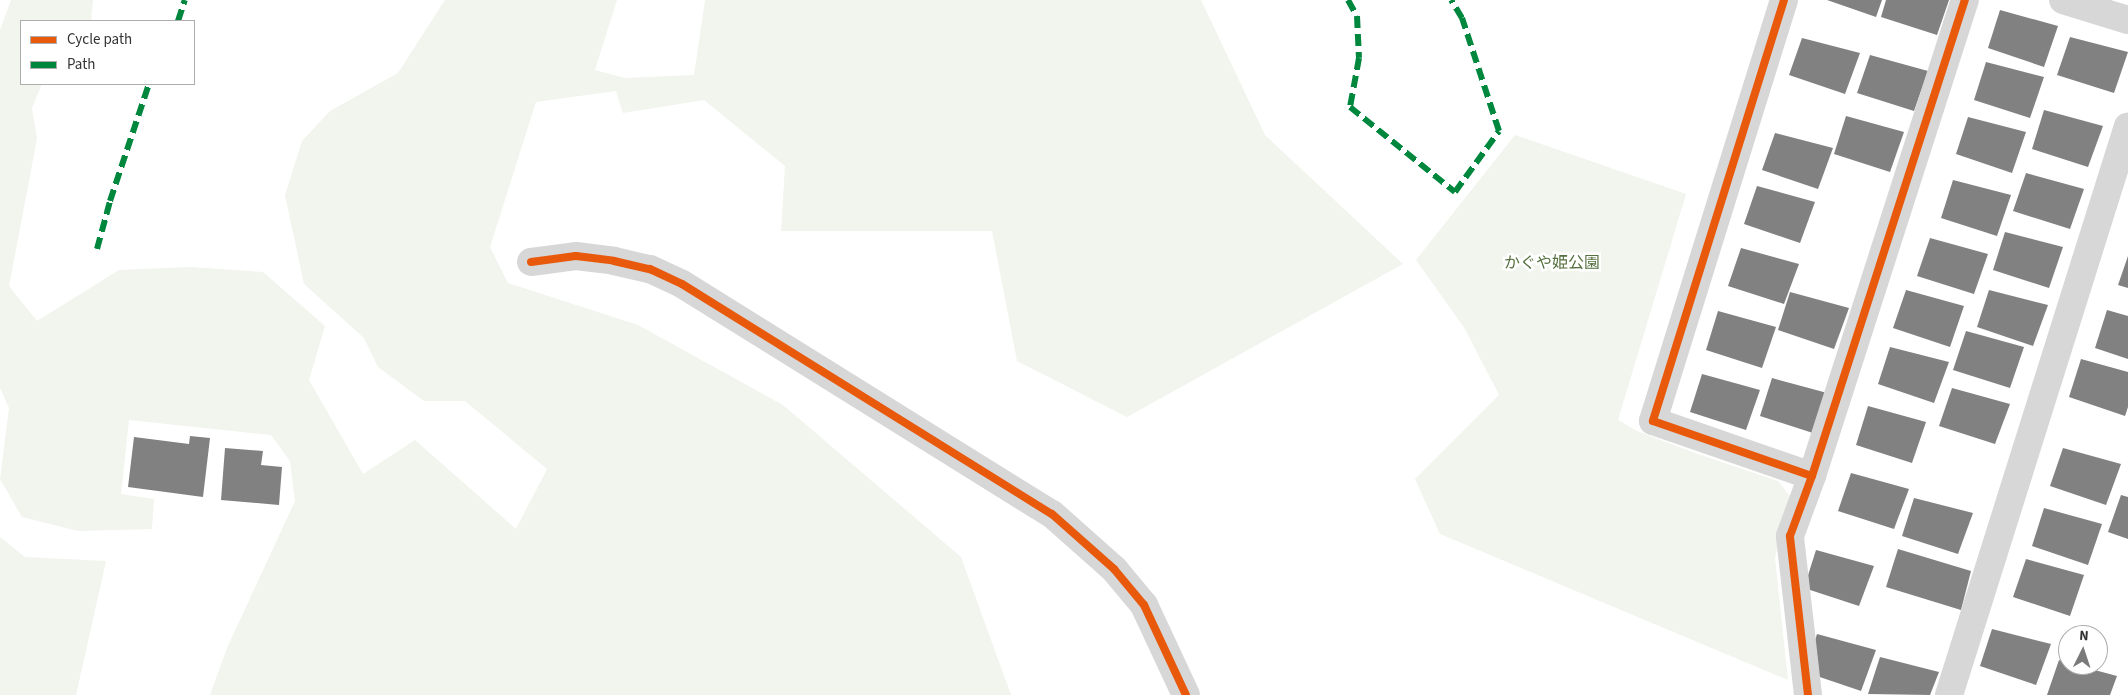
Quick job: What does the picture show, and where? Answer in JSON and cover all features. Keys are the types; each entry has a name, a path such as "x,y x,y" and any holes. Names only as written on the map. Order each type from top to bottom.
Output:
{"street":[{"path":"1784,0 1653,421 1812,476"},
{"path":"1808,695 1790,536 1812,476 1965,0"},
{"path":"2063,0 2128,20"},
{"path":"1950,695 2128,126"},
{"path":"530,262 576,256 614,260 650,269 682,284 1052,514 1114,570 1144,605 1186,695"}],"green space":[{"path":"11,0 93,0 91,20 20,20 20,85 42,85 32,108 37,139 9,286 37,321 119,270 191,267 263,272 325,326 309,380 363,474 415,440 516,529 547,469 465,401 424,401 378,367 364,338 304,284 285,195 302,141 330,111 398,73 445,0 617,0 595,70 625,78 694,75 705,0 1201,0 1265,135 1403,264 1127,417 1017,361 992,231 781,231 785,166 704,100 623,113 616,91 536,102 490,247 508,283 638,325 783,405 961,557 1011,695 210,695 227,648 295,501 290,461 271,435 129,420 121,494 154,499 152,529 78,531 22,517 0,479 9,408 0,388 0,30"},
{"name":"かぐや姫公園","path":"1515,135 1686,194 1618,420 1637,431 1778,481 1790,496 1775,558 1788,680 1440,534 1415,479 1499,395 1465,329 1416,260"},
{"path":"0,537 25,557 106,561 76,695 0,695"}],"building":[{"path":"1827,0 1882,0 1876,17"},
{"path":"1886,0 1949,0 1937,35 1881,17"},
{"path":"2000,10 2058,26 2044,67 1988,48"},
{"path":"2070,37 2128,52 2114,93 2057,75"},
{"path":"1802,38 1860,53 1845,94 1789,75"},
{"path":"1870,55 1928,71 1914,111 1857,93"},
{"path":"1986,62 2044,77 2030,118 1974,100"},
{"path":"2044,110 2103,126 2088,167 2032,149"},
{"path":"1846,116 1904,132 1890,172 1834,154"},
{"path":"1968,117 2026,132 2012,173 1956,154"},
{"path":"1775,133 1833,148 1818,189 1762,170"},
{"path":"2026,173 2084,189 2070,229 2013,211"},
{"path":"1953,180 2011,195 1997,236 1941,218"},
{"path":"1757,186 1815,202 1800,243 1744,224"},
{"path":"2005,232 2063,247 2049,288 1993,270"},
{"path":"1930,238 1988,254 1974,294 1917,276"},
{"path":"1741,248 1799,264 1784,304 1728,286"},
{"path":"2128,256 2128,288 2118,285"},
{"path":"1906,290 1964,306 1950,347 1893,328"},
{"path":"1989,290 2048,305 2033,346 1977,327"},
{"path":"1790,292 1849,308 1834,349 1778,330"},
{"path":"2107,310 2128,316 2128,359 2095,348"},
{"path":"1718,311 1776,327 1762,368 1706,350"},
{"path":"1966,331 2024,347 2010,388 1953,370"},
{"path":"1890,347 1949,362 1934,403 1878,384"},
{"path":"2081,359 2128,372 2128,407 2125,416 2069,397"},
{"path":"1702,374 1760,390 1746,430 1690,412"},
{"path":"1772,378 1831,394 1816,434 1760,416"},
{"path":"1952,388 2010,404 1995,444 1939,426"},
{"path":"1868,406 1926,422 1912,463 1856,445"},
{"path":"190,436 210,438 203,497 128,487 134,437 189,444"},
{"path":"225,448 263,451 261,465 282,467 279,505 221,500"},
{"path":"2063,448 2121,464 2106,505 2050,486"},
{"path":"1851,473 1909,489 1894,529 1838,511"},
{"path":"2121,495 2128,497 2128,539 2108,532"},
{"path":"1914,498 1973,513 1958,554 1902,536"},
{"path":"2044,508 2102,524 2088,565 2032,546"},
{"path":"1898,549 1971,571 1961,610 1886,587"},
{"path":"1816,550 1874,566 1859,606 1804,588"},
{"path":"2026,559 2084,575 2070,616 2013,597"},
{"path":"1992,629 2051,644 2036,685 1980,666"},
{"path":"1817,634 1876,650 1861,691 1805,672"},
{"path":"1880,657 1939,672 1930,695 1868,694"},
{"path":"2058,663 2058,675 2108,674 2117,676 2110,695 2047,695"}],"marked path":[{"path":"178,20 185,0"},
{"path":"1348,0 1357,16 1359,58 1350,107 1455,192 1499,131 1462,18 1451,0"},
{"path":"97,249 110,201 149,85"}],"cycle path":[{"path":"1784,0 1653,421 1812,476"},
{"path":"1808,695 1790,536 1812,476 1965,0"},
{"path":"531,262 576,256 614,261 650,269 682,284 1052,514 1114,569 1144,605 1186,695"}]}
